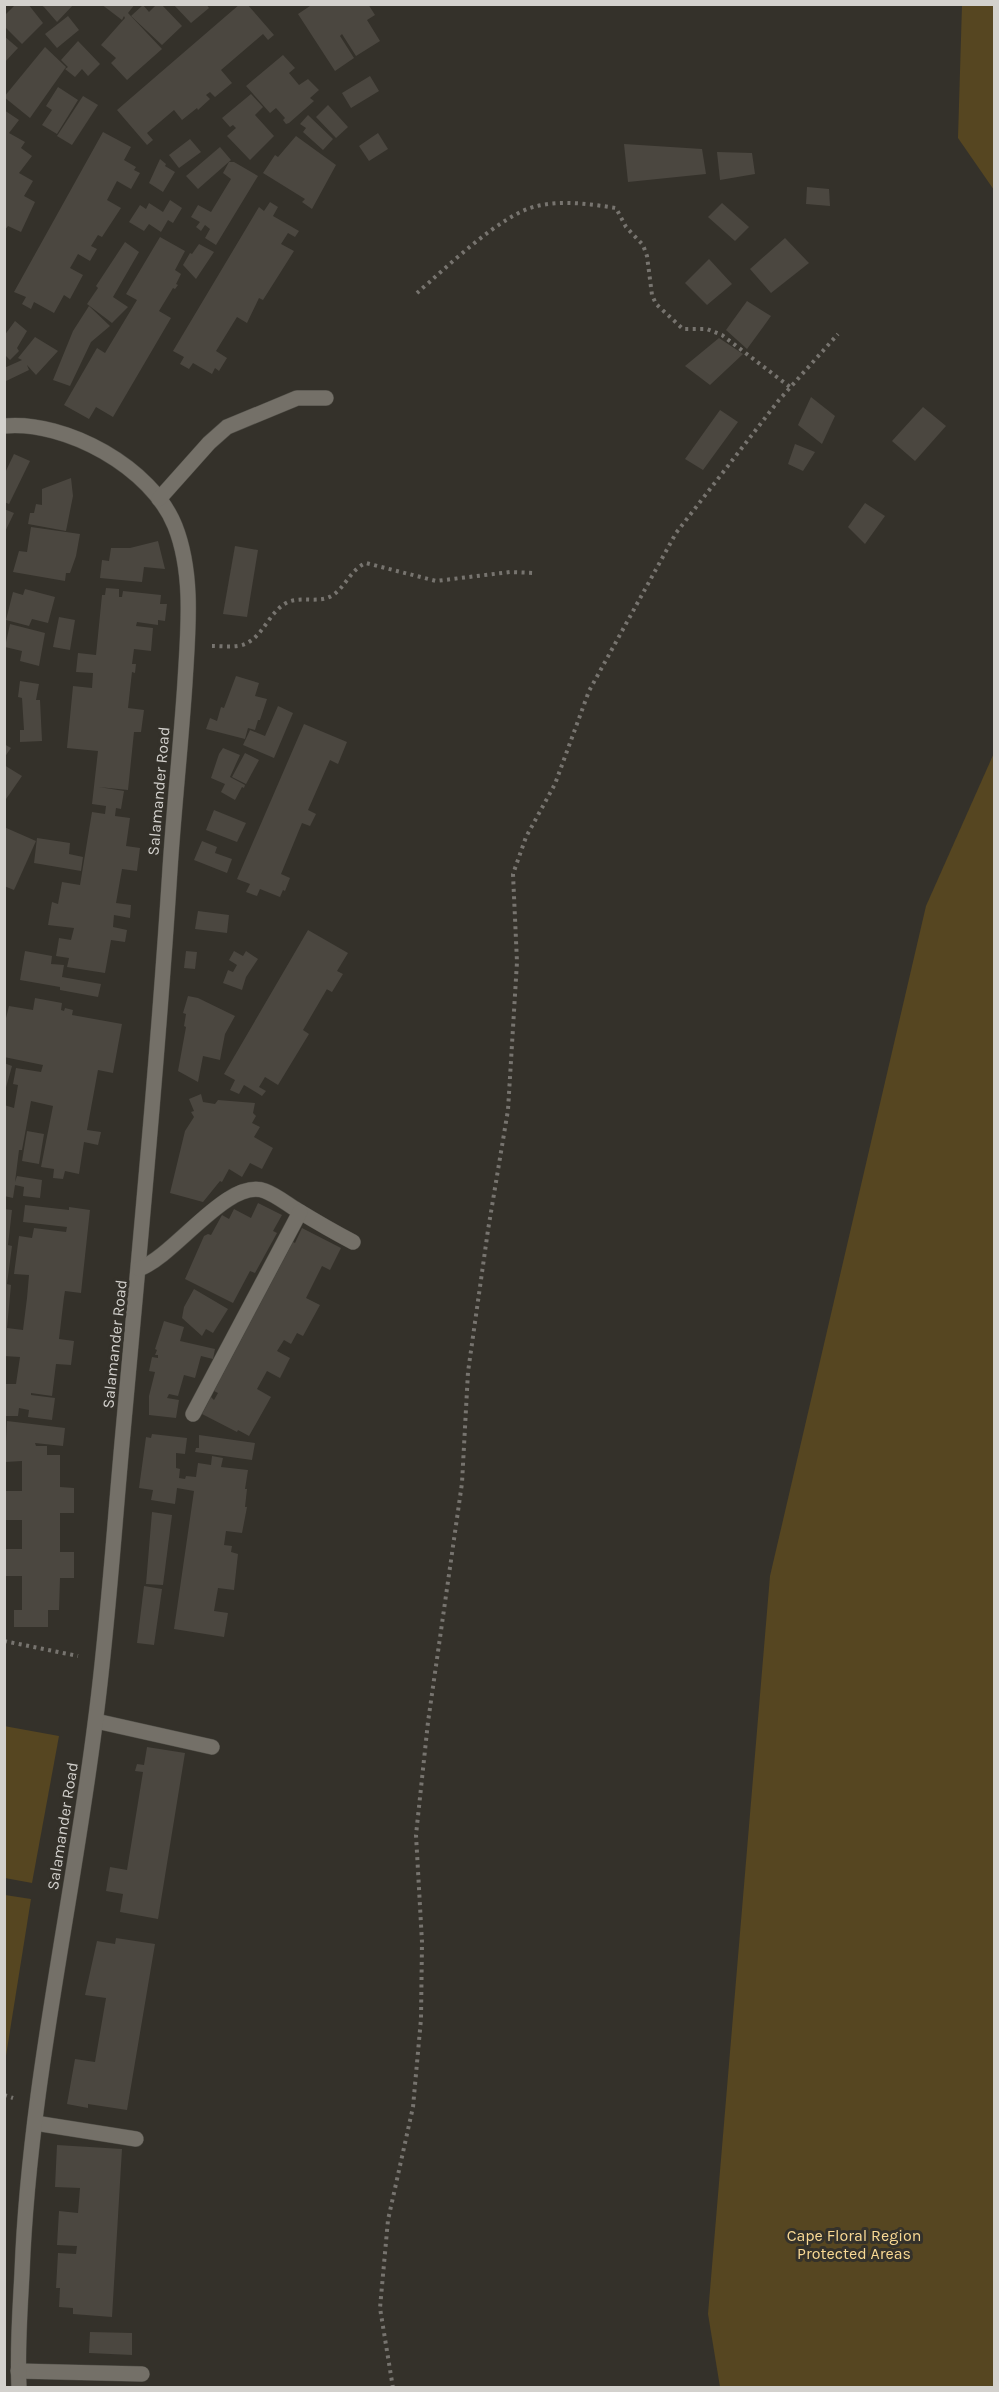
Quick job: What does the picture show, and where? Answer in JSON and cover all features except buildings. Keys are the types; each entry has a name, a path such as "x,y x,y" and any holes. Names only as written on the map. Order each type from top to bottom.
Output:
{"street":[{"path":"159,498 209,442 227,427 297,398 326,398"},
{"name":"Salamander Road","path":"4,426 19,425 60,432 95,447 138,477 159,498 176,528 183,554 188,593 188,646 158,1055 110,1598 96,1721 34,2122 24,2214 19,2388"},
{"name":"Salamander Road","path":"139,1269 152,1264 207,1215 239,1192 256,1189 265,1191 353,1242"},
{"path":"193,1414 300,1212"},
{"path":"96,1721 212,1748"},
{"path":"34,2122 136,2139"},
{"path":"18,2371 142,2374"}],"path":[{"path":"417,292 476,242 517,214 537,206 569,204 588,203 616,208 626,227 643,245 647,256 652,295 656,304 683,329 707,329 722,335 790,387"},
{"path":"393,2388 380,2308 388,2220 413,2107 420,2019 422,1942 416,1835 428,1722 462,1483 468,1372 508,1110 517,962 513,874 526,837 555,784 589,691 671,542 790,387 838,334"},
{"path":"188,646 244,644 254,638 283,605 302,599 326,599 333,595 359,566 366,563 436,581 510,572 536,573"},
{"path":"4,1641 79,1656"},
{"path":"4,2095 10,2097"}],"green space":[{"path":"962,5 994,5 994,190 958,138"},
{"name":"Cape Floral Region Protected Areas","path":"994,753 994,2387 720,2387 708,2314 770,1576 926,906"},
{"path":"4,1726 59,1736 32,1883 5,1878"},
{"path":"5,1895 31,1899 5,2062 4,2061"}]}
